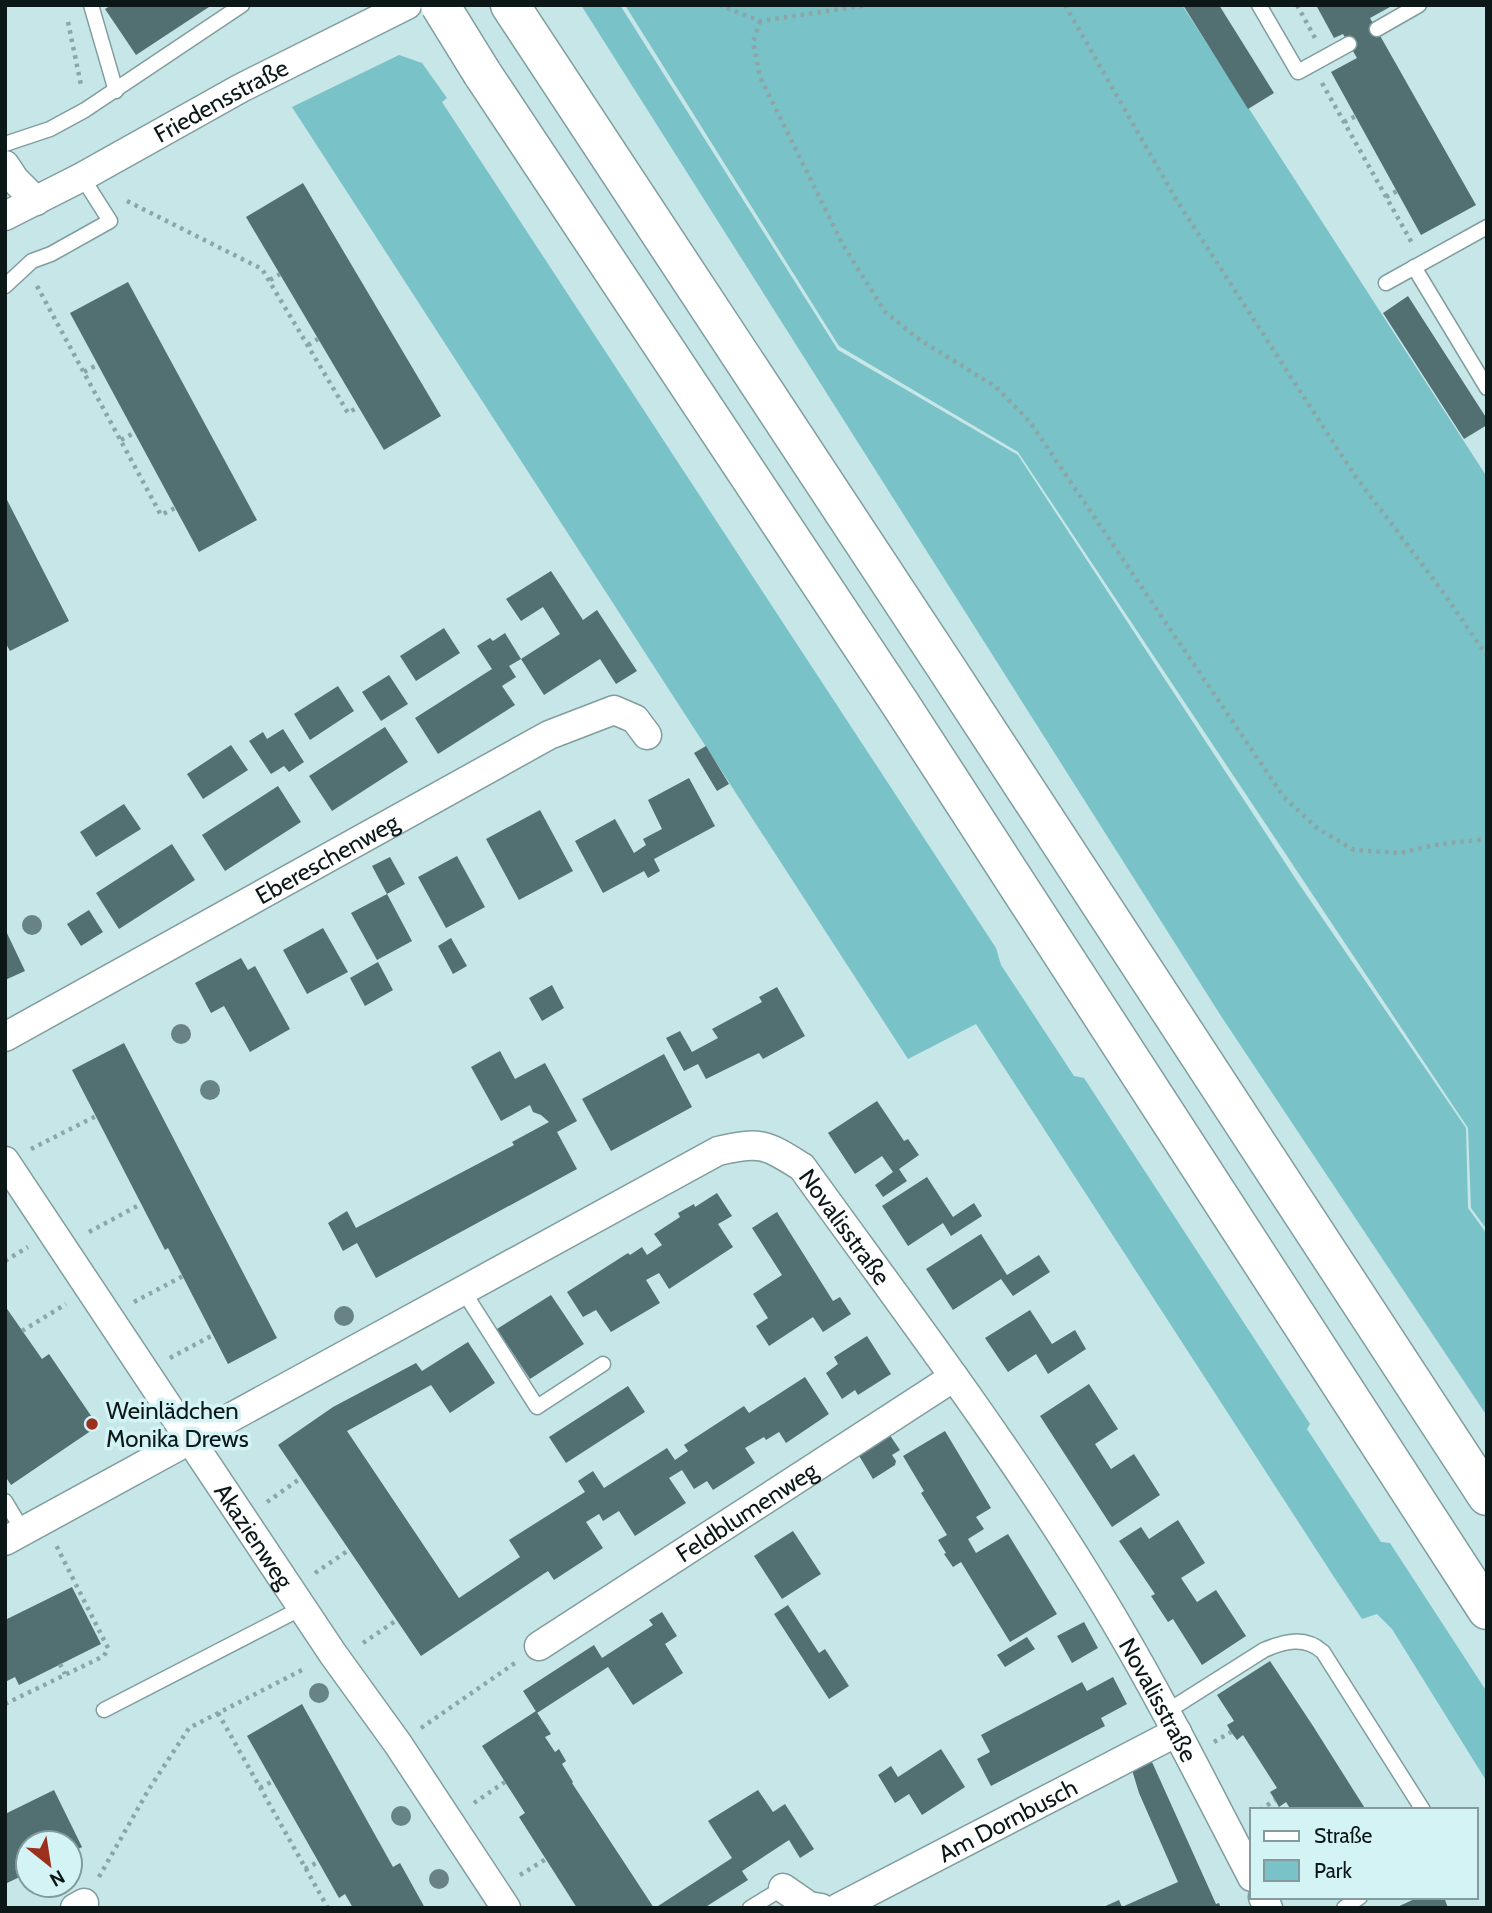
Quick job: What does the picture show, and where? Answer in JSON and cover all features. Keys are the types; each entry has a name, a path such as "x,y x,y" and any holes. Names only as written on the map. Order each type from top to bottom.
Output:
{"highway":[{"path":"440,5 482,73 909,716 1487,1609"},
{"path":"510,5 1487,1496"}],"street":[{"name":"Friedensstraße","path":"5,216 82,177 241,88 407,5"},
{"path":"5,165 15,180 36,201"},
{"name":"Ebereschenweg","path":"5,1037 549,736 614,710 635,719 646,735"},
{"name":"Novalisstraße","path":"24,1530 718,1151 746,1144 770,1147 802,1167 954,1377 1090,1578 1172,1722 1250,1873"},
{"name":"Akazienweg","path":"6,1161 296,1599 398,1744 506,1908"},
{"name":"Feldblumenweg","path":"539,1646 954,1377"},
{"name":"Am Dornbusch","path":"838,1908 1172,1722"},
{"path":"783,1888 809,1906 821,1908"}],"lane":[{"path":"91,5 116,91"},
{"path":"5,144 50,129 85,110 242,5"},
{"path":"1259,5 1298,72 1349,44"},
{"path":"1377,30 1419,5"},
{"path":"5,286 32,261 51,254 110,221 82,177"},
{"path":"1386,283 1487,227"},
{"path":"1418,265 1487,388"},
{"path":"462,1289 537,1407 603,1364"},
{"path":"5,1501 24,1530"},
{"path":"104,1710 296,1599"},
{"path":"1172,1722 1264,1650 1281,1643 1313,1643 1323,1652 1422,1808"},
{"path":"750,1908 783,1888"}],"path":[{"path":"719,5 760,21 869,5"},
{"path":"1065,5 1177,201 1353,473 1443,592 1487,656"},
{"path":"1297,5 1326,57"},
{"path":"68,18 85,110"},
{"path":"760,21 753,42 760,77 843,245 885,312 920,340 996,387 1030,422 1283,796 1317,828 1354,850 1400,853 1434,845 1487,839"},
{"path":"1311,65 1386,197 1418,265"},
{"path":"1344,122 1356,116"},
{"path":"1386,197 1396,191"},
{"path":"121,198 262,268 348,413 358,407"},
{"path":"27,266 161,515 175,508"},
{"path":"270,280 280,274"},
{"path":"308,345 318,339"},
{"path":"84,372 97,365"},
{"path":"121,440 134,433"},
{"path":"6,1161 96,1116"},
{"path":"61,1246 141,1205"},
{"path":"107,1316 183,1276"},
{"path":"22,1331 90,1290"},
{"path":"145,1371 213,1335"},
{"path":"243,1519 301,1479"},
{"path":"5,1704 104,1656 108,1648 24,1530"},
{"path":"296,1599 349,1550"},
{"path":"80,1905 189,1728 336,1657 397,1620"},
{"path":"398,1744 539,1646"},
{"path":"60,1664 65,1674"},
{"path":"218,1713 328,1908"},
{"path":"260,1788 273,1781"},
{"path":"448,1819 505,1782"},
{"path":"1264,1808 1275,1800"},
{"path":"305,1869 318,1862"}],"green space":[{"path":"581,5 620,5 838,350 1018,455 1299,884 1466,1128 1468,1208 1487,1234 1487,1416 1221,1016"},
{"path":"625,5 1182,5 1487,477 1487,1230 1471,1208 1468,1128 1018,452 839,346"},
{"path":"399,55 422,63 447,98 442,102 996,948 1001,965 1074,1076 1084,1078 1310,1424 1307,1429 1381,1542 1390,1543 1487,1692 1487,1782 1392,1629 1377,1614 1362,1619 976,1024 908,1059 292,107"}],"building":[{"path":"112,5 212,5 136,55 105,9"},
{"path":"1183,5 1219,5 1274,93 1248,109"},
{"path":"1316,5 1389,5 1390,7 1370,18 1476,205 1421,235 1331,72 1357,58 1343,34 1334,38"},
{"path":"303,183 441,416 384,450 246,217"},
{"path":"128,282 257,520 199,552 70,313"},
{"path":"1408,296 1487,419 1487,425 1464,439 1383,313"},
{"path":"5,496 69,621 10,651 5,642"},
{"path":"551,571 583,620 597,610 637,671 616,684 600,659 544,695 521,659 560,634 543,607 521,621 506,599"},
{"path":"444,628 460,653 416,681 400,656"},
{"path":"505,633 521,659 509,666 516,677 502,686 515,705 438,754 415,718 492,669 477,646 490,638 493,641"},
{"path":"389,675 408,704 381,721 362,692"},
{"path":"338,686 354,711 310,740 294,714"},
{"path":"385,727 408,762 332,811 309,776"},
{"path":"283,729 304,762 289,772 284,766 271,774 249,741 263,732 267,739"},
{"path":"231,745 248,770 203,799 187,774"},
{"path":"706,746 729,784 717,791 694,753"},
{"path":"689,778 715,826 654,859 660,871 648,878 644,871 603,893 575,841 615,819 634,853 646,845 643,839 662,829 648,800"},
{"path":"278,786 301,822 225,871 202,835"},
{"path":"124,804 141,829 96,857 80,832"},
{"path":"540,810 573,871 519,900 486,839"},
{"path":"172,844 195,880 119,929 96,893"},
{"path":"457,856 485,907 446,928 418,877"},
{"path":"390,857 405,884 387,894 372,866"},
{"path":"387,894 412,941 377,960 351,913"},
{"path":"89,910 103,932 81,946 67,924"},
{"path":"323,928 348,972 307,994 283,950"},
{"path":"5,929 25,971 5,980"},
{"path":"451,938 467,966 453,974 438,946"},
{"path":"241,958 248,970 255,966 290,1029 250,1052 224,1006 211,1013 195,983"},
{"path":"378,962 393,990 365,1006 350,978"},
{"path":"552,985 564,1008 542,1021 529,998"},
{"path":"777,987 805,1036 763,1059 759,1053 706,1079 698,1064 684,1071 666,1038 680,1031 692,1052 718,1038 712,1029 762,1002 759,997"},
{"path":"124,1043 277,1338 228,1364 168,1248 165,1250 72,1070"},
{"path":"500,1051 515,1079 545,1063 577,1121 557,1132 577,1169 376,1278 357,1243 343,1251 328,1223 347,1211 356,1228 514,1145 512,1142 549,1122 533,1112 530,1105 501,1121 471,1067"},
{"path":"664,1054 692,1107 611,1151 582,1099"},
{"path":"877,1101 904,1141 908,1139 919,1155 899,1169 907,1181 883,1197 875,1185 893,1172 882,1156 855,1174 828,1133"},
{"path":"927,1177 953,1217 974,1203 982,1216 951,1236 943,1223 908,1246 882,1206"},
{"path":"717,1193 732,1216 718,1224 733,1247 669,1289 659,1273 646,1280 660,1303 611,1332 596,1310 583,1317 567,1292 628,1253 630,1255 642,1247 647,1255 662,1245 654,1234 680,1217 678,1213 694,1204 695,1207"},
{"path":"777,1212 833,1301 840,1297 851,1314 823,1332 813,1317 769,1346 756,1326 768,1318 753,1294 782,1275 752,1228"},
{"path":"981,1234 1007,1275 1039,1255 1050,1272 1013,1296 1001,1279 953,1310 926,1269"},
{"path":"551,1295 584,1344 530,1379 497,1329"},
{"path":"5,1306 42,1359 49,1354 98,1426 11,1485 5,1476"},
{"path":"1030,1310 1052,1344 1075,1330 1086,1349 1048,1374 1036,1354 1008,1372 985,1338"},
{"path":"867,1336 891,1374 858,1395 855,1390 842,1399 826,1373 838,1364 834,1357"},
{"path":"468,1342 495,1383 450,1413 431,1385 347,1431 459,1598 520,1557 509,1540 585,1492 578,1481 593,1471 604,1488 667,1448 675,1460 688,1451 684,1445 744,1406 749,1413 805,1377 829,1414 786,1443 779,1432 745,1448 755,1463 713,1490 707,1481 694,1489 682,1470 669,1478 686,1503 635,1536 619,1511 603,1521 599,1514 586,1522 603,1548 554,1580 548,1571 421,1656 278,1445 333,1407 416,1363 422,1371"},
{"path":"1089,1384 1118,1429 1095,1444 1111,1469 1134,1454 1160,1495 1112,1527 1040,1416"},
{"path":"628,1386 645,1412 566,1463 549,1437"},
{"path":"945,1431 991,1508 976,1517 984,1529 968,1539 976,1553 1008,1534 1057,1614 1010,1642 961,1562 953,1567 944,1554 946,1553 938,1540 947,1535 921,1493 924,1491 903,1456"},
{"path":"889,1434 900,1450 892,1455 896,1461 895,1465 873,1479 858,1454"},
{"path":"1178,1520 1205,1563 1181,1578 1197,1602 1216,1590 1246,1636 1202,1665 1173,1619 1168,1622 1151,1596 1155,1594 1119,1541 1141,1527 1149,1539"},
{"path":"793,1531 821,1574 782,1599 754,1556"},
{"path":"72,1587 101,1644 19,1685 15,1677 5,1682 5,1620"},
{"path":"788,1605 819,1653 825,1649 849,1686 829,1699 774,1614"},
{"path":"662,1612 677,1636 665,1644 683,1673 633,1705 608,1667 537,1713 523,1691 594,1645 602,1658 653,1625 649,1620"},
{"path":"1084,1622 1098,1648 1072,1663 1057,1636"},
{"path":"1027,1637 1035,1649 1005,1667 997,1655"},
{"path":"1270,1661 1365,1808 1290,1808 1286,1802 1279,1807 1270,1792 1277,1788 1243,1735 1237,1740 1231,1732 1227,1725 1234,1721 1217,1695"},
{"path":"1113,1677 1127,1704 1101,1718 1105,1726 991,1786 977,1759 990,1752 981,1735 1082,1682 1087,1691"},
{"path":"302,1704 393,1867 400,1863 425,1908 353,1908 345,1894 339,1898 247,1736"},
{"path":"536,1711 551,1734 545,1737 555,1752 559,1749 566,1761 562,1764 572,1783 654,1908 577,1908 519,1817 525,1813 482,1746"},
{"path":"941,1749 965,1787 922,1815 909,1794 895,1803 878,1775 891,1766 898,1777"},
{"path":"1152,1762 1216,1904 1219,1903 1221,1908 1101,1908 1119,1900 1122,1907 1178,1882 1139,1793 1132,1770"},
{"path":"54,1790 73,1829 14,1829 14,1880 5,1884 5,1814"},
{"path":"758,1790 773,1812 785,1804 814,1849 800,1858 789,1840 742,1871 748,1880 704,1908 655,1908 732,1858 708,1821"},
{"path":"1415,1899 1445,1899 1448,1908 1395,1908"}],"place":[{"name":"Weinlädchen Monika Drews","path":"92,1424"}]}
